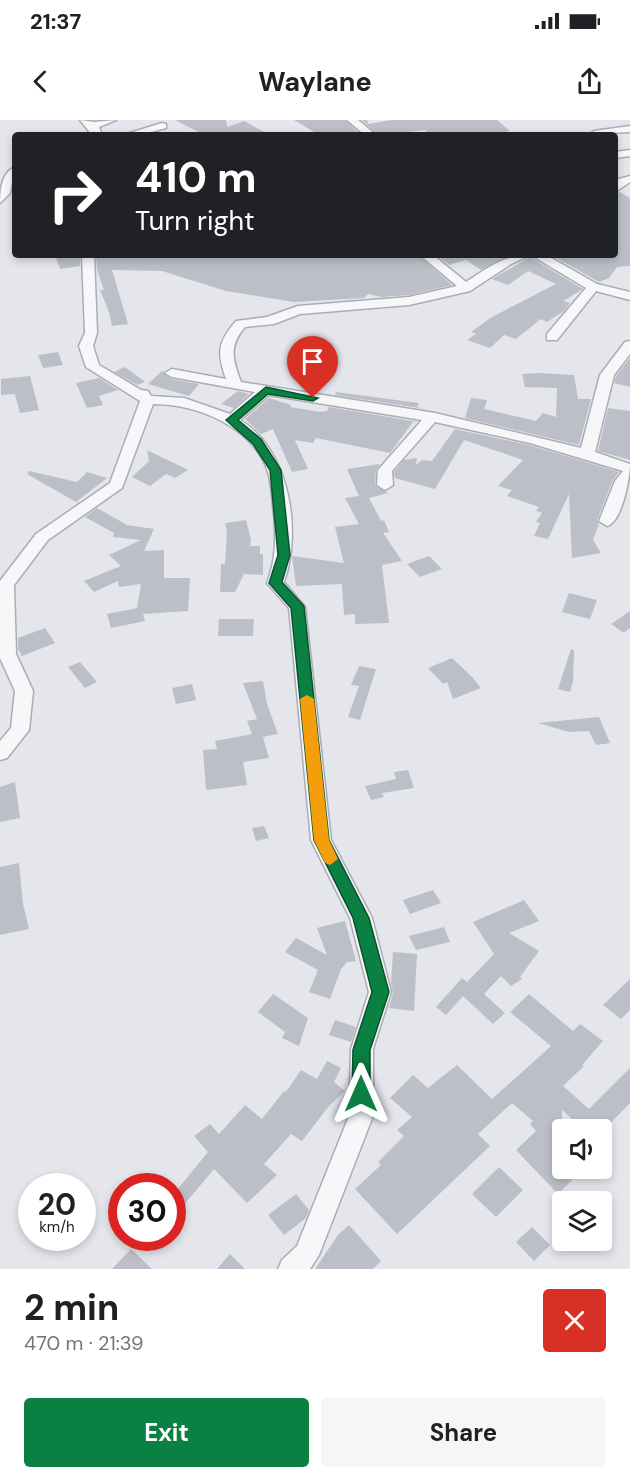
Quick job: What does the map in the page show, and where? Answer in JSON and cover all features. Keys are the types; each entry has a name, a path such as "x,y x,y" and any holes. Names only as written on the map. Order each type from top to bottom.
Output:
{"street":[{"path":"92,127 111,120"},
{"path":"354,122 375,120"},
{"path":"354,122 367,132"},
{"path":"139,132 162,126"},
{"path":"608,132 630,129"},
{"path":"0,200 7,192 12,175"},
{"path":"88,258 91,333 86,346 93,367 145,397 163,399 225,415 257,441 275,470 284,555 275,583 297,606 321,840 361,918 380,992 362,1050 361,1116 306,1255 291,1269"},
{"path":"430,258 466,288"},
{"path":"235,385 225,357 230,336 241,324 269,321 298,310 409,301 466,288 507,261 516,258"},
{"path":"542,258 593,287 630,296"},
{"path":"552,337 593,287"},
{"path":"587,453 607,375 630,345"},
{"path":"172,373 500,429 587,453 630,471 623,481 607,521"},
{"path":"232,420 266,390"},
{"path":"0,753 20,730 24,691 7,654 6,584 42,537 117,484 145,397"},
{"path":"385,485 385,470 430,418"}],"building":[{"path":"175,120 226,120 227,127 244,121 264,132 198,132"},
{"path":"294,120 345,120 358,132 314,132"},
{"path":"362,120 367,120 368,124 392,120 497,120 510,131 427,132 425,130 375,132"},
{"path":"618,193 630,198 630,266 617,267 609,278 599,282 556,258 618,258"},
{"path":"56,258 80,258 80,266 60,269"},
{"path":"96,258 421,258 452,285 409,295 381,297 368,294 364,298 294,302 226,291 162,271 112,270 128,324 112,326 100,290 104,290 97,270"},
{"path":"441,258 506,258 481,270 466,260 449,265"},
{"path":"532,258 583,289 563,301 570,303 564,311 547,322 541,319 516,339 504,335 490,348 467,340 476,334 471,332 492,317 556,284 528,271 508,285 492,279"},
{"path":"58,352 63,365 43,368 38,355"},
{"path":"630,358 630,387 614,383 616,376"},
{"path":"125,367 145,382 137,385 114,372"},
{"path":"162,371 171,379 199,384 189,396 148,384"},
{"path":"522,374 574,375 578,399 591,399 579,445 465,418 471,398 487,400 484,409 536,421 543,413 556,417 557,388 525,387"},
{"path":"30,376 39,410 20,413 15,394 1,395 1,379"},
{"path":"99,378 118,390 99,396 103,405 87,408 76,383"},
{"path":"238,391 249,394 234,408 221,404"},
{"path":"336,392 419,403 417,407 426,409 335,395"},
{"path":"269,398 291,405 290,407 320,412 327,411 329,407 418,422 413,422 390,453 316,438 313,443 295,440 308,469 292,472 273,429 261,434 245,419"},
{"path":"608,408 630,411 630,460 598,451"},
{"path":"455,429 529,445 619,472 613,480 597,520 599,524 593,540 601,553 572,558 569,494 548,539 534,536 540,523 536,522 542,513 536,511 539,507 507,496 512,490 498,486 523,460 464,440 435,489 395,478 394,472 404,460 417,458 416,465 422,460 432,461"},
{"path":"147,450 188,470 175,478 166,474 150,486 132,477 149,461"},
{"path":"380,464 376,470 375,485 388,493 369,498 389,532 383,533 402,561 382,565 389,623 355,624 355,614 344,615 342,584 296,586 292,556 344,563 335,527 359,524 345,498 359,496 347,469"},
{"path":"29,471 77,482 87,472 107,478 76,502 27,474"},
{"path":"97,508 127,525 154,529 144,551 164,550 164,578 190,578 188,611 143,614 145,621 111,628 107,614 137,608 141,584 119,587 118,581 94,592 84,581 121,566 109,555 141,540 113,537 114,533 85,517"},
{"path":"246,520 251,540 250,546 260,546 260,554 263,554 263,575 244,574 235,592 220,592 221,564 225,564 227,531 225,523"},
{"path":"429,556 442,569 420,577 407,564"},
{"path":"569,593 597,600 590,619 562,612"},
{"path":"630,611 630,628 624,633 611,624"},
{"path":"219,619 254,619 253,636 218,636"},
{"path":"45,628 55,643 22,656 18,649 18,638"},
{"path":"571,649 574,650 573,682 570,692 558,689"},
{"path":"452,658 481,688 453,699 447,682 443,684 428,668"},
{"path":"80,662 97,682 85,688 68,667"},
{"path":"359,666 376,669 360,720 348,717 359,686 351,685"},
{"path":"263,681 267,704 278,734 263,737 269,758 243,762 247,785 206,790 203,750 217,749 215,741 252,734 247,721 257,719 243,683"},
{"path":"192,684 196,700 176,704 172,688"},
{"path":"599,717 610,743 596,745 589,731 569,732 538,723"},
{"path":"408,770 414,788 382,793 384,797 371,800 365,786 396,779 394,772"},
{"path":"15,782 20,818 0,822 0,787"},
{"path":"264,826 269,838 256,841 252,828"},
{"path":"19,863 23,904 29,929 0,935 0,867"},
{"path":"433,890 441,903 410,914 403,900"},
{"path":"524,900 539,921 509,933 539,951 520,977 522,979 511,986 501,976 484,994 505,1013 493,1024 463,996 446,1015 436,1007 462,978 467,982 494,954 473,922"},
{"path":"345,921 356,961 347,962 341,969 330,999 309,992 318,970 285,952 296,938 327,955 317,928"},
{"path":"444,927 450,942 416,950 409,936"},
{"path":"393,952 417,954 414,1011 389,1008 393,993 391,983"},
{"path":"630,979 630,1010 621,1019 603,1005"},
{"path":"273,994 308,1018 299,1046 282,1038 285,1032 258,1012"},
{"path":"529,994 573,1031 580,1024 603,1041 582,1065 584,1066 563,1086 589,1109 630,1068 630,1103 612,1122 612,1119 572,1119 562,1110 562,1119 552,1119 552,1179 573,1179 561,1191 555,1191 516,1150 536,1131 530,1124 533,1121 512,1103 478,1134 490,1146 397,1234 355,1189 381,1165 378,1162 404,1136 397,1130 412,1117 390,1098 413,1075 428,1088 457,1065 492,1099 551,1046 510,1012"},
{"path":"335,1020 356,1027 351,1042 329,1035"},
{"path":"327,1061 341,1068 334,1082 345,1091 329,1106 302,1141 291,1134 264,1164 277,1175 247,1203 214,1169 186,1202 186,1179 208,1152 194,1136 210,1124 219,1134 245,1105 262,1119 284,1091 286,1092 301,1070 317,1079"},
{"path":"499,1167 523,1190 496,1217 472,1194"},
{"path":"296,1194 309,1210 306,1218 284,1235 268,1215"},
{"path":"349,1225 381,1261 373,1269 315,1269 338,1235"},
{"path":"532,1227 550,1245 534,1261 516,1242"},
{"path":"129,1251 133,1251 152,1269 112,1269"},
{"path":"230,1254 245,1269 217,1269"}],"slow traffic":[{"path":"307,699 321,840 330,859"}],"route":[{"path":"313,398 266,390 232,420 257,441 275,470 284,555 275,583 297,606 321,840 361,918 380,992 362,1050 361,1094"}]}
